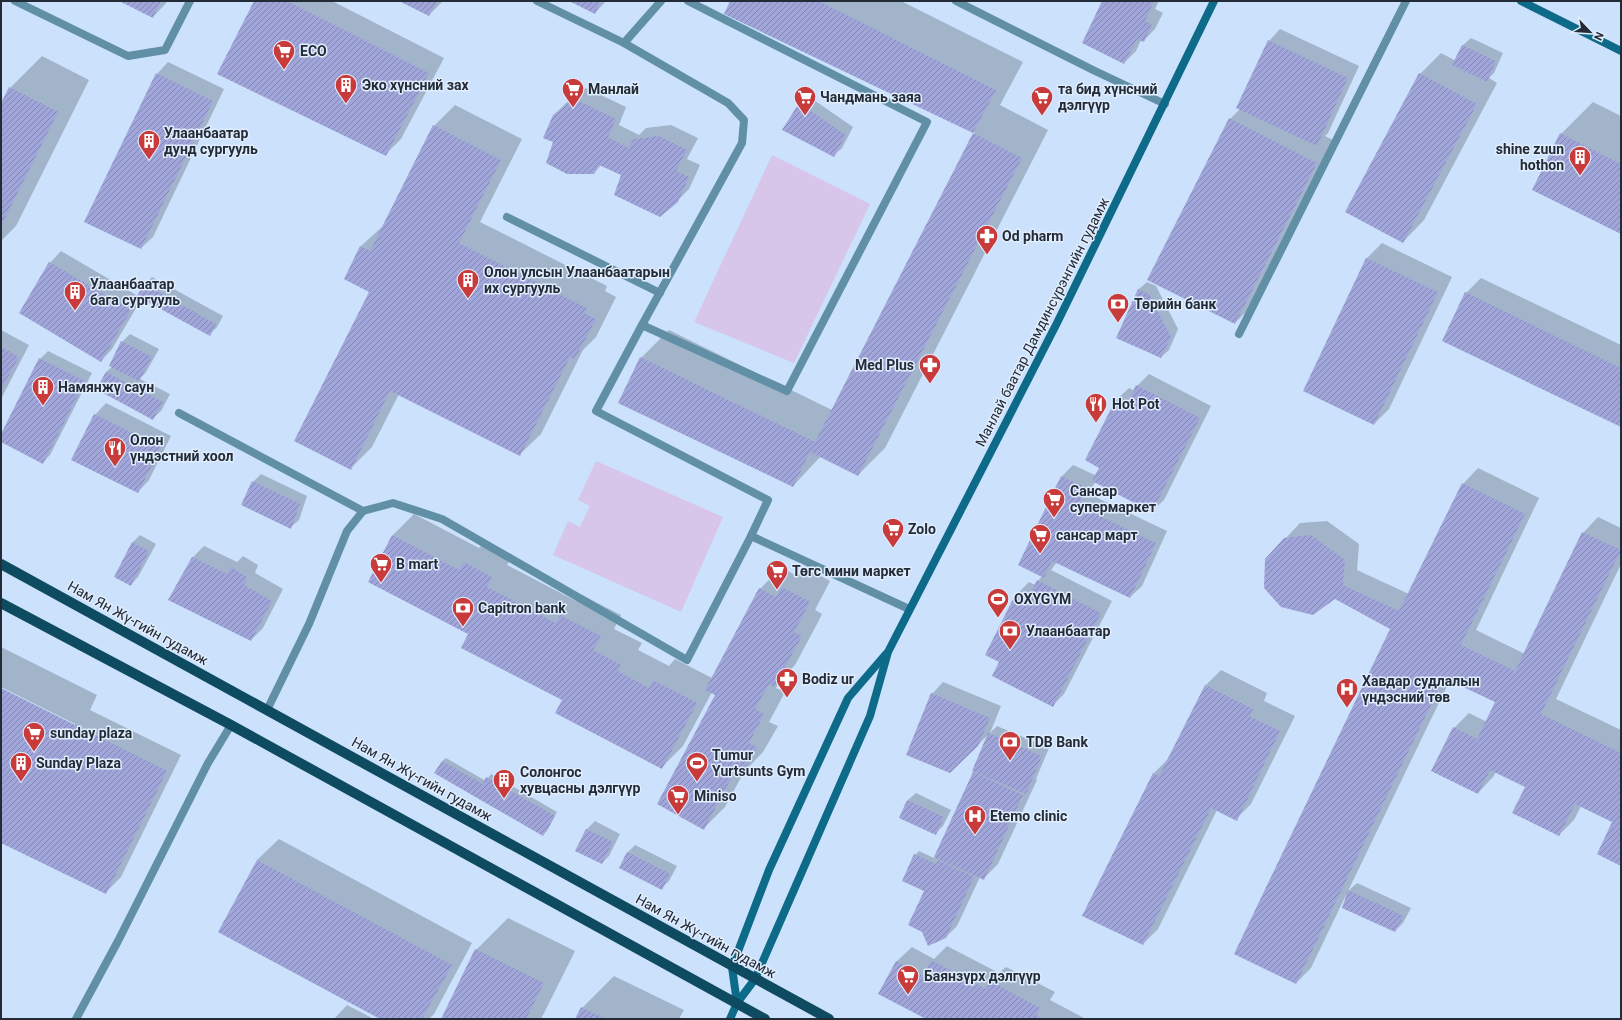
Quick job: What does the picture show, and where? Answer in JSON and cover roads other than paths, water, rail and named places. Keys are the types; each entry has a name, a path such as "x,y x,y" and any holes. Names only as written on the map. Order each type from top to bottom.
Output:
{"main road":[{"name":"Манлай баатар Дамдинсүрэнгийн гудамж","path":"737,1003 755,979 870,716 888,652 1057,323 1214,1"},
{"path":"1521,1 1621,51"},
{"name":"Нам Ян Жү-гийн гудамж","path":"1,564 829,1019"},
{"path":"1,603 231,725 765,1019"},
{"name":"Манлай баатар Дамдинсүрэнгийн гудамж","path":"737,1003 732,967 769,870 848,698 888,652"},
{"path":"730,1019 737,1003"}],"street":[{"path":"15,1 128,56 165,50 190,1"},
{"path":"266,710 309,624 347,531 363,511 393,503 442,519 687,660 768,500 596,410 742,142 744,120 728,103 624,43 537,1"},
{"path":"624,43 661,1"},
{"path":"642,325 787,391 927,122 688,1"},
{"path":"956,1 1095,71 1165,104"},
{"path":"1239,334 1406,1"},
{"path":"507,217 660,292"},
{"path":"179,413 363,511"},
{"path":"751,536 909,610"},
{"path":"76,1019 122,934 208,763 231,725"}],"place":[{"name":"ECO","path":"284,70"},
{"name":"Эко хүнсний зах","path":"346,104"},
{"name":"Манлай","path":"573,108"},
{"name":"Чандмань заяа","path":"805,116"},
{"name":"та бид хүнсний дэлгүүр","path":"1042,116"},
{"name":"Улаанбаатар дунд сургууль","path":"149,160"},
{"name":"shine zuun hothon","path":"1580,176"},
{"name":"Od pharm","path":"987,256"},
{"name":"Олон улсын Улаанбаатарын их сургууль","path":"468,300"},
{"name":"Улаанбаатар бага сургууль","path":"75,312"},
{"name":"Төрийн банк","path":"1118,324"},
{"name":"Med Plus","path":"930,384"},
{"name":"Намянжү саун","path":"43,406"},
{"name":"Hot Pot","path":"1096,424"},
{"name":"Олон үндэстний хоол","path":"115,468"},
{"name":"Сансар супермаркет","path":"1054,518"},
{"name":"Zolo","path":"893,548"},
{"name":"сансар март","path":"1040,554"},
{"name":"B mart","path":"381,584"},
{"name":"Төгс мини маркет","path":"777,590"},
{"name":"OXYGYM","path":"998,618"},
{"name":"Capitron bank","path":"463,628"},
{"name":"Улаанбаатар","path":"1010,650"},
{"name":"Bodiz ur","path":"787,698"},
{"name":"Хавдар судлалын үндэсний төв","path":"1347,708"},
{"name":"sunday plaza","path":"34,752"},
{"name":"TDB Bank","path":"1010,762"},
{"name":"Sunday Plaza","path":"21,782"},
{"name":"Tumur Yurtsunts Gym","path":"697,782"},
{"name":"Солонгос хувцасны дэлгүүр","path":"504,800"},
{"name":"Miniso","path":"678,816"},
{"name":"Etemo clinic","path":"975,836"},
{"name":"Баянзүрх дэлгүүр","path":"908,996"}]}
